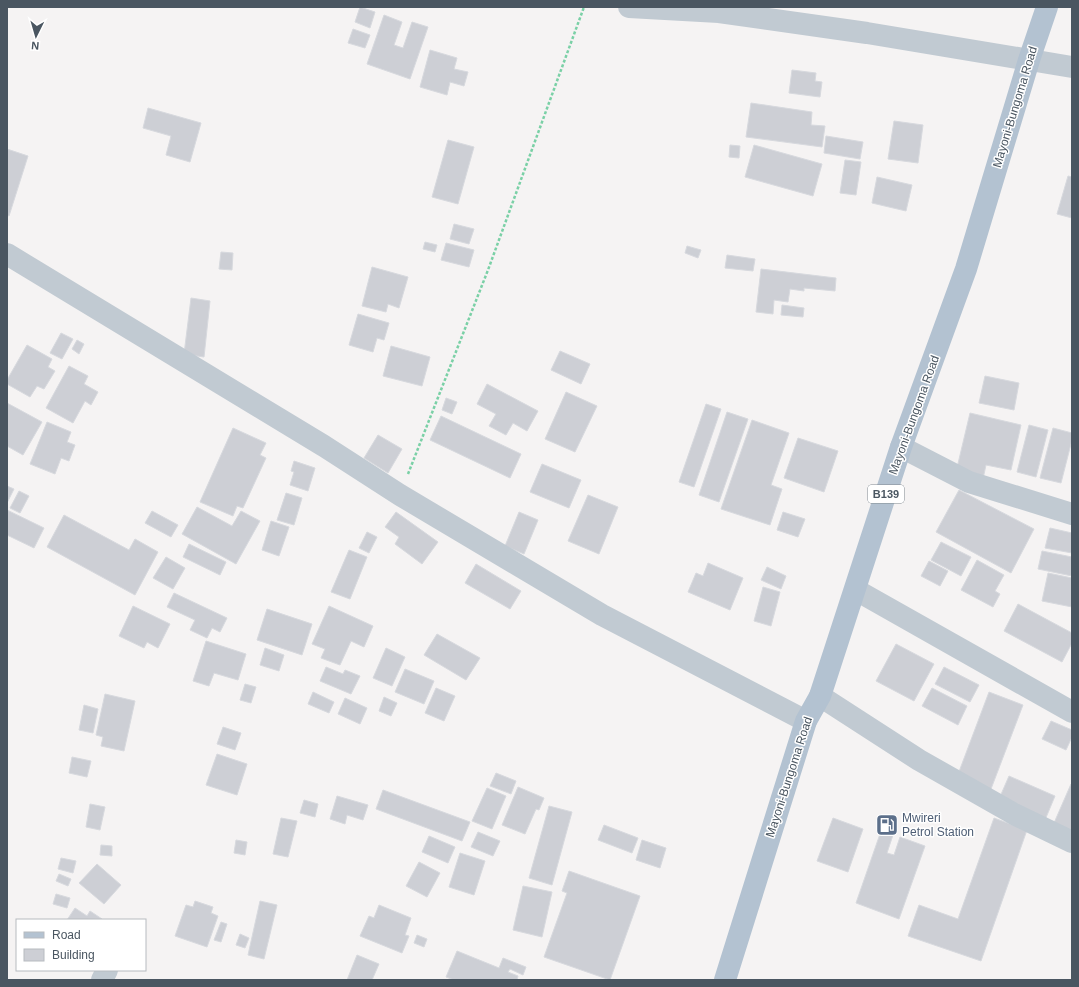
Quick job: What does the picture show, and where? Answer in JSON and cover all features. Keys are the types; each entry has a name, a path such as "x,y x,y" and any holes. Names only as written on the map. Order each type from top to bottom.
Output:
{"main road":[{"name":"Mayoni-Bungoma Road","path":"725,980 806,721 820,696 856,590 901,447 966,270 1029,60 1047,7"}],"street":[{"path":"629,7 719,10 1072,67"},
{"path":"7,254 324,446 400,495 602,615 806,721"},
{"path":"901,447 969,482 1072,514"},
{"path":"856,590 1072,712"},
{"path":"820,696 919,760 1014,814 1072,842"},
{"path":"102,980 106,971"}],"path":[{"path":"400,495 488,270 584,7"}],"building":[{"path":"360,7 375,12 370,28 355,22"},
{"path":"384,15 402,22 394,45 403,48 412,22 428,27 410,79 367,64"},
{"path":"353,29 370,35 365,48 348,43"},
{"path":"430,50 457,58 454,69 468,72 464,86 450,82 447,95 420,87"},
{"path":"792,70 816,73 815,81 822,82 820,97 789,93"},
{"path":"751,103 812,112 811,125 825,126 822,147 746,137"},
{"path":"148,108 201,123 190,162 166,155 171,136 143,128"},
{"path":"894,121 923,125 918,163 888,159"},
{"path":"826,136 863,142 860,159 824,153"},
{"path":"448,140 474,147 458,204 432,197"},
{"path":"730,145 740,146 739,158 729,157"},
{"path":"754,145 822,164 813,196 745,177"},
{"path":"7,149 28,156 9,216 7,215"},
{"path":"845,160 861,162 856,195 840,193"},
{"path":"1068,176 1072,177 1072,218 1057,214"},
{"path":"877,177 912,185 906,211 872,203"},
{"path":"454,224 474,229 469,244 450,239"},
{"path":"425,242 437,245 435,252 423,249"},
{"path":"446,243 474,250 469,267 441,260"},
{"path":"687,246 701,250 698,258 685,253"},
{"path":"221,252 233,253 232,270 219,269"},
{"path":"727,255 755,259 753,271 725,268"},
{"path":"372,267 408,277 399,308 388,304 386,312 362,306"},
{"path":"761,269 836,278 835,291 804,288 804,291 790,289 788,302 774,300 773,314 756,312"},
{"path":"191,298 210,301 204,357 184,354"},
{"path":"782,305 804,308 803,317 781,315"},
{"path":"358,314 389,323 384,340 377,338 373,352 349,345"},
{"path":"61,333 73,339 62,359 50,353"},
{"path":"77,340 84,344 79,354 72,349"},
{"path":"27,345 52,359 48,367 55,371 44,389 37,386 30,397 7,384 7,380"},
{"path":"391,346 430,357 422,386 383,376"},
{"path":"560,351 590,364 581,384 551,370"},
{"path":"69,366 88,376 84,384 98,392 91,405 85,401 73,423 46,408"},
{"path":"985,376 1019,383 1014,410 979,403"},
{"path":"487,384 538,411 527,431 513,423 506,435 489,426 496,414 477,404"},
{"path":"566,392 597,406 575,452 545,439"},
{"path":"446,398 457,402 452,414 442,410"},
{"path":"7,403 42,422 23,455 7,446"},
{"path":"706,404 721,409 694,487 679,482"},
{"path":"727,412 748,419 719,502 699,495"},
{"path":"970,413 1021,425 1011,470 986,465 983,479 956,472"},
{"path":"441,416 521,454 510,478 430,440"},
{"path":"752,420 789,433 771,485 782,489 770,525 721,509"},
{"path":"47,422 71,432 67,442 75,445 69,461 61,458 55,474 30,464"},
{"path":"1029,425 1048,430 1036,477 1017,472"},
{"path":"233,428 266,443 260,455 266,458 243,508 237,506 233,516 200,502"},
{"path":"1053,428 1072,433 1072,440 1061,483 1040,478"},
{"path":"378,435 402,449 388,473 364,458"},
{"path":"798,438 838,451 824,492 784,478"},
{"path":"294,461 315,468 308,491 290,485 294,472 291,471"},
{"path":"542,464 581,480 569,508 530,492"},
{"path":"7,486 14,489 7,503"},
{"path":"959,490 1034,529 1011,573 936,532"},
{"path":"19,491 29,496 20,513 10,508"},
{"path":"286,493 302,498 294,525 277,520"},
{"path":"588,495 618,507 599,554 568,541"},
{"path":"197,507 232,526 241,511 260,521 236,564 182,534"},
{"path":"7,510 44,528 34,548 7,535"},
{"path":"152,511 178,525 171,537 145,523"},
{"path":"396,512 438,542 422,564 395,544 399,537 385,527"},
{"path":"519,512 538,520 524,554 505,546"},
{"path":"783,512 805,519 798,537 777,530"},
{"path":"64,515 129,550 135,539 158,552 135,595 47,547"},
{"path":"271,521 289,527 279,556 262,550"},
{"path":"1050,528 1072,533 1072,553 1045,548"},
{"path":"367,532 377,537 369,553 359,548"},
{"path":"941,542 971,557 961,576 931,560"},
{"path":"189,544 226,562 220,575 183,557"},
{"path":"349,550 367,557 350,599 331,592"},
{"path":"1042,551 1072,557 1072,576 1038,569"},
{"path":"166,557 185,568 173,589 153,578"},
{"path":"977,560 1004,575 995,591 1000,594 993,607 961,590"},
{"path":"929,561 948,571 940,586 921,576"},
{"path":"708,563 743,578 730,610 688,592 696,573 703,576"},
{"path":"476,564 521,591 510,609 465,583"},
{"path":"767,567 786,576 781,589 761,580"},
{"path":"1048,573 1072,578 1072,607 1042,601"},
{"path":"763,587 780,592 771,626 754,621"},
{"path":"174,593 227,618 220,632 212,628 207,638 190,630 195,620 167,607"},
{"path":"1018,604 1072,633 1072,643 1062,662 1004,631"},
{"path":"133,606 170,624 158,648 147,642 144,648 119,636"},
{"path":"329,606 373,626 364,647 351,641 340,665 321,658 325,649 312,644"},
{"path":"267,609 312,624 302,655 257,640"},
{"path":"437,634 480,658 466,680 424,655"},
{"path":"206,641 246,654 238,680 214,673 209,686 193,681"},
{"path":"896,644 934,664 914,701 876,681"},
{"path":"265,648 284,655 279,671 260,665"},
{"path":"386,648 405,657 392,686 373,678"},
{"path":"326,667 343,674 345,670 360,676 351,694 320,681"},
{"path":"944,667 979,685 970,702 935,684"},
{"path":"405,669 434,681 424,704 395,692"},
{"path":"245,684 256,687 251,703 240,700"},
{"path":"436,688 455,696 444,721 425,713"},
{"path":"932,688 967,706 958,725 922,706"},
{"path":"313,692 334,702 329,713 308,704"},
{"path":"989,692 1023,705 991,789 957,777"},
{"path":"105,694 135,701 124,751 101,746 103,737 96,735"},
{"path":"384,697 397,703 391,716 379,711"},
{"path":"345,698 367,708 360,724 338,714"},
{"path":"84,705 98,709 93,733 79,730"},
{"path":"1051,721 1072,730 1072,737 1066,750 1042,739"},
{"path":"223,727 241,733 235,750 217,744"},
{"path":"217,754 247,764 237,795 206,785"},
{"path":"72,757 91,761 87,777 69,773"},
{"path":"496,773 516,781 511,794 490,786"},
{"path":"1009,776 1055,796 1045,820 999,799"},
{"path":"1072,784 1072,831 1054,823"},
{"path":"518,787 544,798 539,810 536,809 525,834 502,825"},
{"path":"487,788 506,796 492,829 472,821"},
{"path":"383,790 470,822 462,841 376,809"},
{"path":"337,796 368,805 363,820 347,815 345,824 330,819"},
{"path":"304,800 318,804 315,817 300,813"},
{"path":"90,804 105,807 100,830 86,827"},
{"path":"549,806 572,812 552,885 529,878"},
{"path":"281,818 297,821 288,857 273,854"},
{"path":"833,818 863,829 848,872 817,861"},
{"path":"994,818 1027,830 981,961 908,936 919,905 958,919"},
{"path":"604,825 638,838 632,853 598,840"},
{"path":"881,831 893,835 887,853 894,855 900,837 925,846 899,919 856,903"},
{"path":"478,832 500,841 493,856 471,847"},
{"path":"429,836 455,847 448,863 422,852"},
{"path":"236,840 247,842 245,855 234,853"},
{"path":"642,840 666,848 660,868 636,860"},
{"path":"101,845 112,846 112,856 100,855"},
{"path":"460,853 485,861 474,895 449,887"},
{"path":"61,858 76,861 73,873 58,869"},
{"path":"419,862 440,873 427,897 406,886"},
{"path":"97,864 121,885 104,904 79,883"},
{"path":"569,871 640,896 610,980 544,957 567,893 562,891"},
{"path":"59,874 71,879 68,886 56,881"},
{"path":"523,886 552,892 542,937 513,930"},
{"path":"56,894 70,898 67,908 53,904"},
{"path":"195,901 213,907 211,913 218,916 207,947 175,936 186,905 193,907"},
{"path":"260,901 277,905 264,959 248,955"},
{"path":"379,905 411,918 405,935 409,936 402,953 360,936 369,916 374,918"},
{"path":"75,908 87,916 90,911 102,919 68,919"},
{"path":"221,922 227,924 221,942 214,940"},
{"path":"240,934 249,938 245,948 236,945"},
{"path":"417,935 427,939 424,947 414,943"},
{"path":"457,951 499,968 503,958 526,967 523,975 510,969 508,972 518,976 517,980 454,980 446,977"},
{"path":"357,955 379,964 372,980 347,980"}],"place":[{"name":"Mwireri Petrol Station","path":"887,825"}]}
